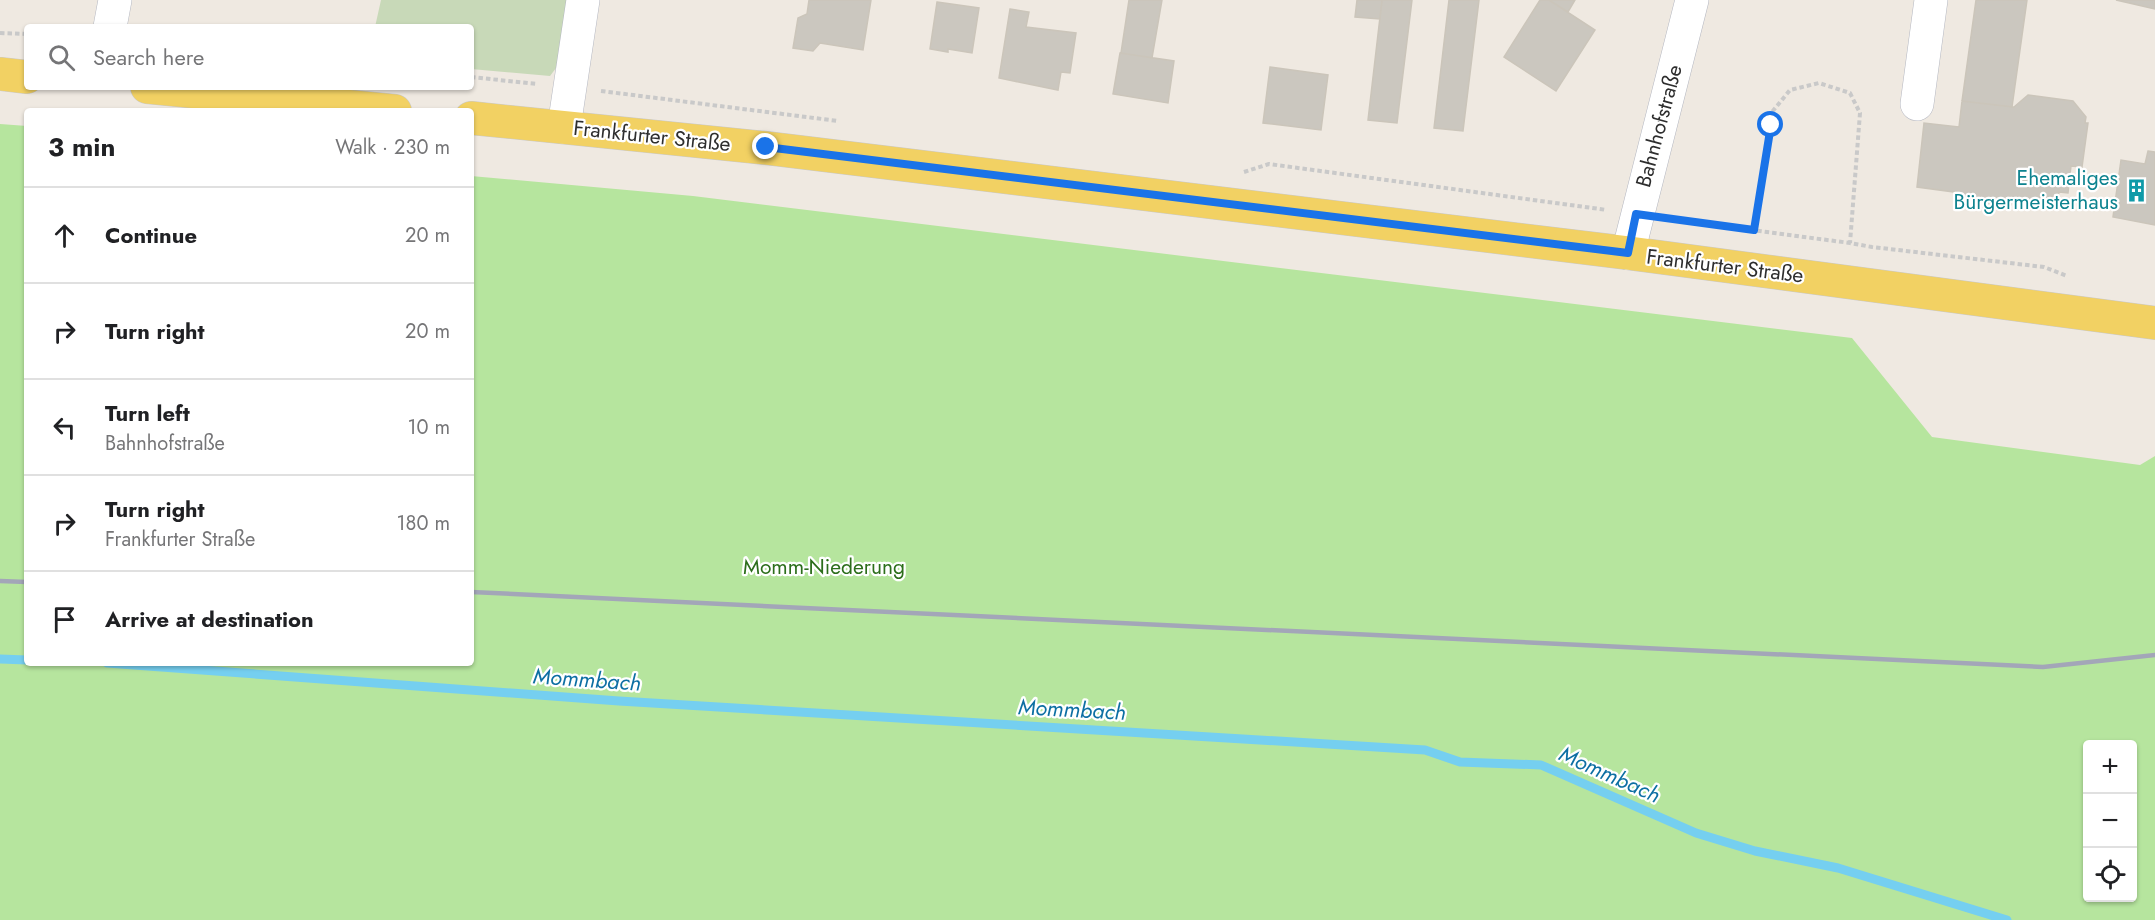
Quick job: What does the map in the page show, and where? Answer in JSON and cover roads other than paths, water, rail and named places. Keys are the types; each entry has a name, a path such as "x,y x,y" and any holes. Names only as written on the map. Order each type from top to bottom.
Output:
{"main road":[{"path":"0,74 24,77"},
{"path":"178,90 364,108"},
{"name":"Frankfurter Straße","path":"474,118 766,147 1628,253 2155,323"}],"street":[{"path":"111,24 116,0"},
{"path":"564,127 583,0"},
{"name":"Bahnhofstraße","path":"1628,253 1636,214 1692,0"},
{"path":"1917,104 1931,0"}],"waterway":[{"name":"Mommbach","path":"0,659 24,660"},
{"name":"Mommbach","path":"147,666 619,701 1425,750 1460,762 1541,765 1696,833 1755,851 1838,868 2007,920"}],"railway":[{"path":"0,581 24,582"},
{"path":"474,592 2043,667 2155,655"}],"place":[{"name":"Ehemaliges Bürgermeisterhaus","path":"2136,190"}],"park label":[{"name":"Momm-Niederung","path":"824,567"}]}
